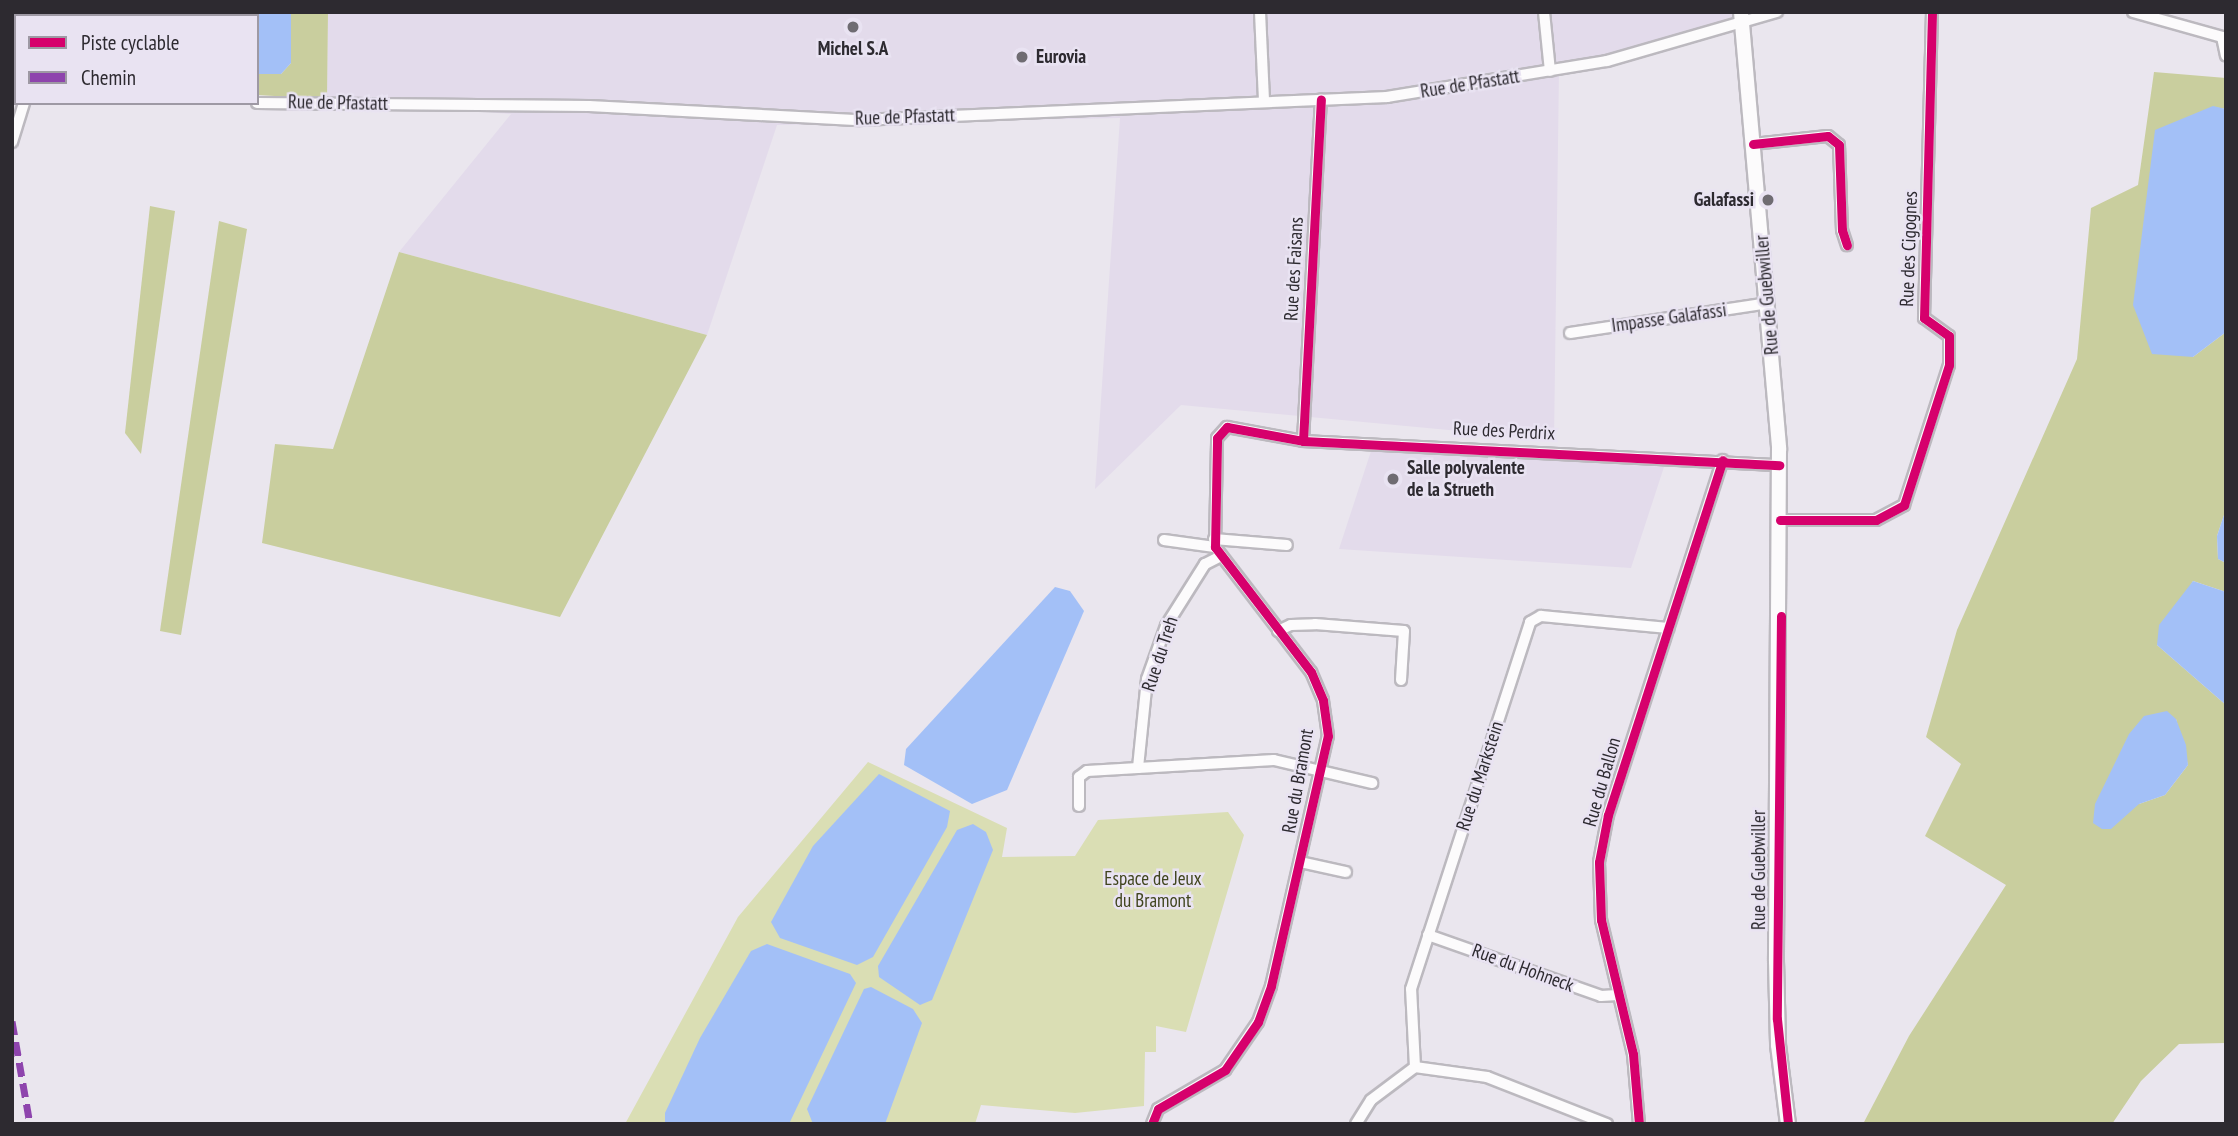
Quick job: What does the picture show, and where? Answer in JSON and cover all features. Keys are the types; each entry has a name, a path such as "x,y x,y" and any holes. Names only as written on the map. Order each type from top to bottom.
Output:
{"main road":[{"name":"Rue de Guebwiller","path":"1741,17 1769,303 1779,465 1776,961 1778,1045 1788,1124"}],"street":[{"path":"1260,12 1264,99"},
{"path":"1544,12 1550,71"},
{"name":"Rue de Pfastatt","path":"259,103 626,107 860,120 1264,99 1387,97 1607,61 1741,17 1777,12"},
{"name":"Rue des Cigognes","path":"1780,520 1876,520 1904,505 1950,365 1950,335 1924,318 1932,12"},
{"path":"2133,12 2224,37 2226,56"},
{"name":"Rue des Faisans","path":"1303,441 1321,99"},
{"path":"12,142 23,105"},
{"path":"1754,144 1828,136 1839,145 1842,230 1847,245"},
{"name":"Impasse Galafassi","path":"1570,333 1769,303"},
{"name":"Rue des Perdrix","path":"1216,548 1217,438 1227,427 1303,441 1723,460 1779,465"},
{"name":"Rue du Ballon","path":"1639,1124 1633,1054 1601,920 1598,862 1608,815 1723,460"},
{"path":"1164,540 1216,548 1287,545"},
{"name":"Rue du Bramont","path":"1152,1124 1158,1109 1225,1070 1258,1021 1300,862 1328,736 1323,699 1311,673 1216,548"},
{"name":"Rue du Treh","path":"1138,768 1147,679 1166,625 1216,548"},
{"name":"Rue du Markstein","path":"1415,1067 1410,989 1530,622 1541,616 1668,628"},
{"path":"1278,631 1291,625 1315,624 1404,631 1401,680"},
{"path":"1079,806 1079,777 1087,771 1274,760 1322,771"},
{"name":"Rue du Bramont","path":"1322,771 1372,783"},
{"name":"Rue du Bramont","path":"1300,862 1346,872"},
{"name":"Rue du Hohneck","path":"1428,934 1601,996 1618,995"},
{"path":"1356,1124 1371,1100 1415,1067 1487,1077 1607,1124"}],"shaded area":[{"path":"328,12 1741,12 1742,21 1559,70 1554,440 1181,405 1095,489 1120,118 777,125 707,335 399,252 511,114 327,99"},
{"path":"1373,445 1490,457 1664,467 1631,568 1339,549"}],"green space":[{"path":"291,12 328,12 327,99 259,95 259,74 281,74 291,63"},
{"path":"2154,72 2226,78 2226,109 2213,107 2193,357 2226,332 2226,509 2217,536 2218,559 2226,563 2226,592 2193,581 2157,645 2226,705 2226,1043 2179,1044 2141,1081 2112,1124 1863,1124 1909,1036 2006,885 1925,836 1961,764 1926,737 1957,630 2077,359 2091,208 2138,185","holes":["2176,719 2188,765 2165,795 2139,804"]},
{"path":"150,206 175,211 141,454 125,433"},
{"path":"219,221 247,229 181,635 160,631"},
{"path":"399,252 707,335 560,617 262,543 275,444 333,449"},
{"name":"Espace de Jeux du Bramont","path":"868,762 1007,828 1002,857 1075,856 1098,820 1228,812 1244,835 1186,1032 1156,1026 1156,1052 1145,1052 1144,1106 1075,1113 981,1105 975,1124 625,1124 738,917"}],"water":[{"path":"91,12 291,12 291,63 281,74 259,74 259,14"},
{"path":"2213,106 2226,109 2226,332 2193,357 2152,354 2133,305 2155,130"},
{"path":"2226,509 2226,563 2218,559 2217,536"},
{"path":"2193,581 2226,592 2226,705 2157,645 2159,625"},
{"path":"1055,587 1070,591 1084,611 1007,790 972,804 904,765 906,749"},
{"path":"2167,711 2176,719 2186,745 2188,765 2165,795 2139,804 2111,829 2102,829 2093,823 2095,804 2129,734 2144,716"},
{"path":"879,774 950,811 947,827 873,957 857,965 780,938 771,922 813,846"},
{"path":"973,824 986,832 993,850 932,1000 920,1005 879,977 878,966 957,830"},
{"path":"767,944 850,974 856,983 789,1124 665,1124 665,1113 700,1038 751,951"},
{"path":"871,987 913,1009 922,1023 885,1124 813,1124 807,1109 864,989"}],"marked path":[{"path":"12,1021 30,1124"}],"cycle path":[{"path":"1780,520 1876,520 1904,505 1949,365 1949,336 1924,318 1932,12"},
{"path":"1303,441 1321,99"},
{"path":"1753,144 1828,136 1839,145 1842,230 1847,245"},
{"path":"1152,1124 1158,1109 1225,1070 1258,1022 1271,986 1328,736 1323,700 1311,672 1215,547 1217,438 1227,427 1303,441 1779,465"},
{"path":"1639,1124 1633,1054 1601,920 1599,862 1608,815 1723,460"},
{"path":"1781,616 1777,1019 1788,1124"}],"place":[{"name":"Michel S.A","path":"853,27"},
{"name":"Eurovia","path":"1022,57"},
{"name":"Galafassi","path":"1768,200"},
{"name":"Salle polyvalente de la Strueth","path":"1393,479"}]}
